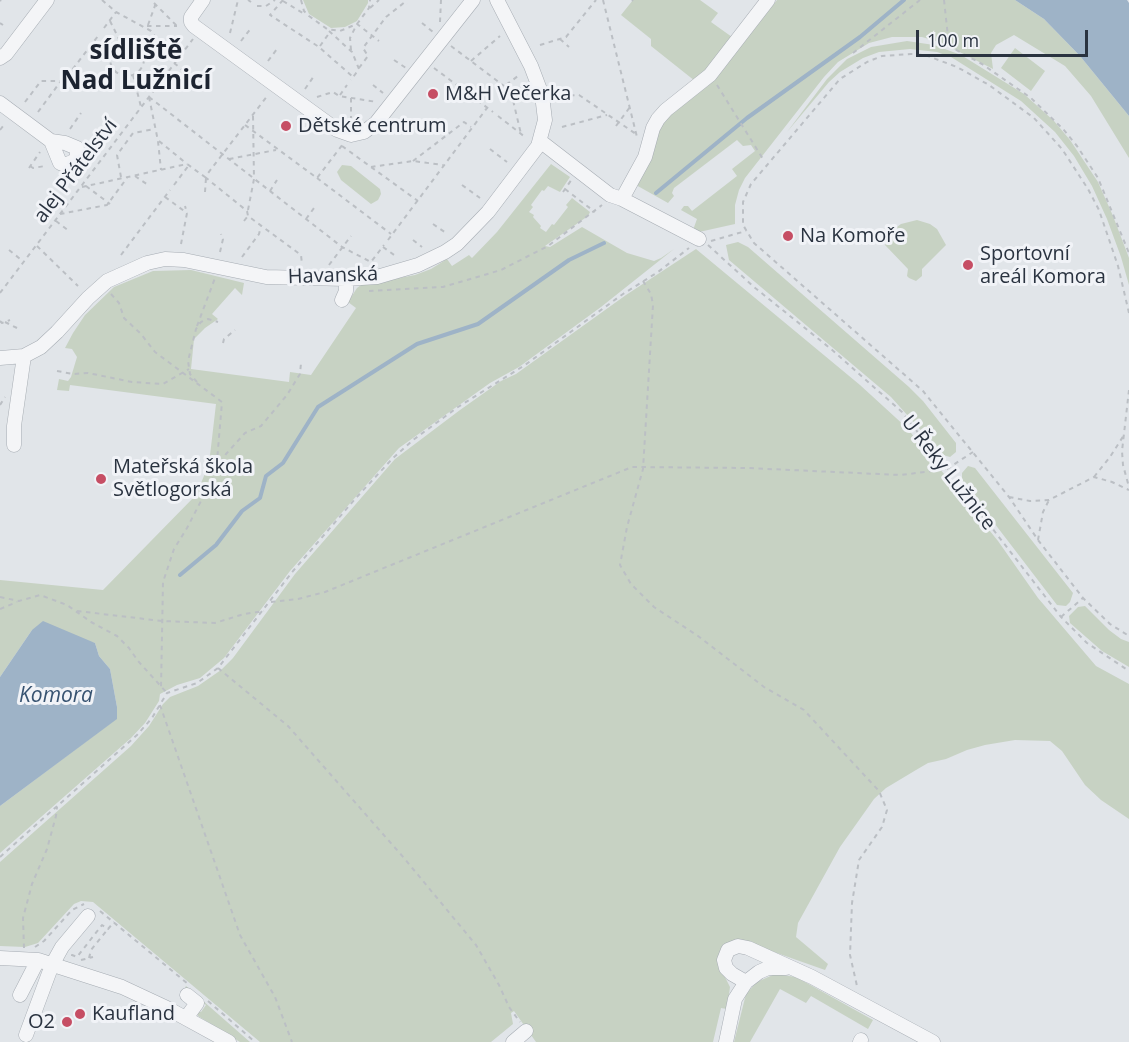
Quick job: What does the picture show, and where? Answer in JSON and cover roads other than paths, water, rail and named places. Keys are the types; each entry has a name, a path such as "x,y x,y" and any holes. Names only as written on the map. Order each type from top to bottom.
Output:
{"street":[{"path":"0,50 38,0"},
{"path":"0,58 6,54 47,0"},
{"path":"203,0 191,17 191,22 199,31 337,130 346,140 370,128 390,100 474,0"},
{"name":"Havanská","path":"24,356 49,340 107,281 147,262 184,260 266,277 346,279 377,277 411,267 432,259 457,244 488,212 540,141 545,120 542,95 525,50 497,0"},
{"path":"611,200 645,157 653,128 658,119 710,75 768,0"},
{"path":"0,103 51,141"},
{"path":"540,141 611,200 702,242"},
{"path":"342,300 346,291 346,279"},
{"path":"0,358 24,356 7,425 15,445"},
{"path":"20,995 91,909"},
{"path":"746,982 732,974 726,968 724,960 728,950 738,946 748,948 796,970 933,1042"},
{"path":"0,958 45,962 122,987 230,1042"},
{"path":"26,1035 45,962"},
{"path":"726,1042 735,999 746,982 768,968 781,967 796,970"},
{"path":"186,1018 196,1003 188,990"},
{"path":"513,1042 526,1031"}],"water":[{"path":"1015,0 1127,0 1129,3 1129,116 1080,56 1044,19"},
{"name":"Komora","path":"43,621 95,643 99,656 110,669 117,719 0,806 0,677 32,630"}],"waterway":[{"path":"656,193 747,118 860,37 904,0"},
{"path":"180,575 216,545 242,511 260,498 266,476 283,463 318,407 417,344 478,324 569,260 604,243"}],"place":[{"name":"M&H Večerka","path":"433,94"},
{"name":"Dětské centrum","path":"286,126"},
{"name":"Na Komoře","path":"788,236"},
{"name":"Sportovní areál Komora","path":"968,265"},
{"name":"Mateřská škola Světlogorská","path":"101,479"},
{"name":"Kaufland","path":"80,1014"},
{"name":"O2","path":"67,1022"}],"district":[{"name":"sídliště Nad Lužnicí","path":"136,67"}]}
